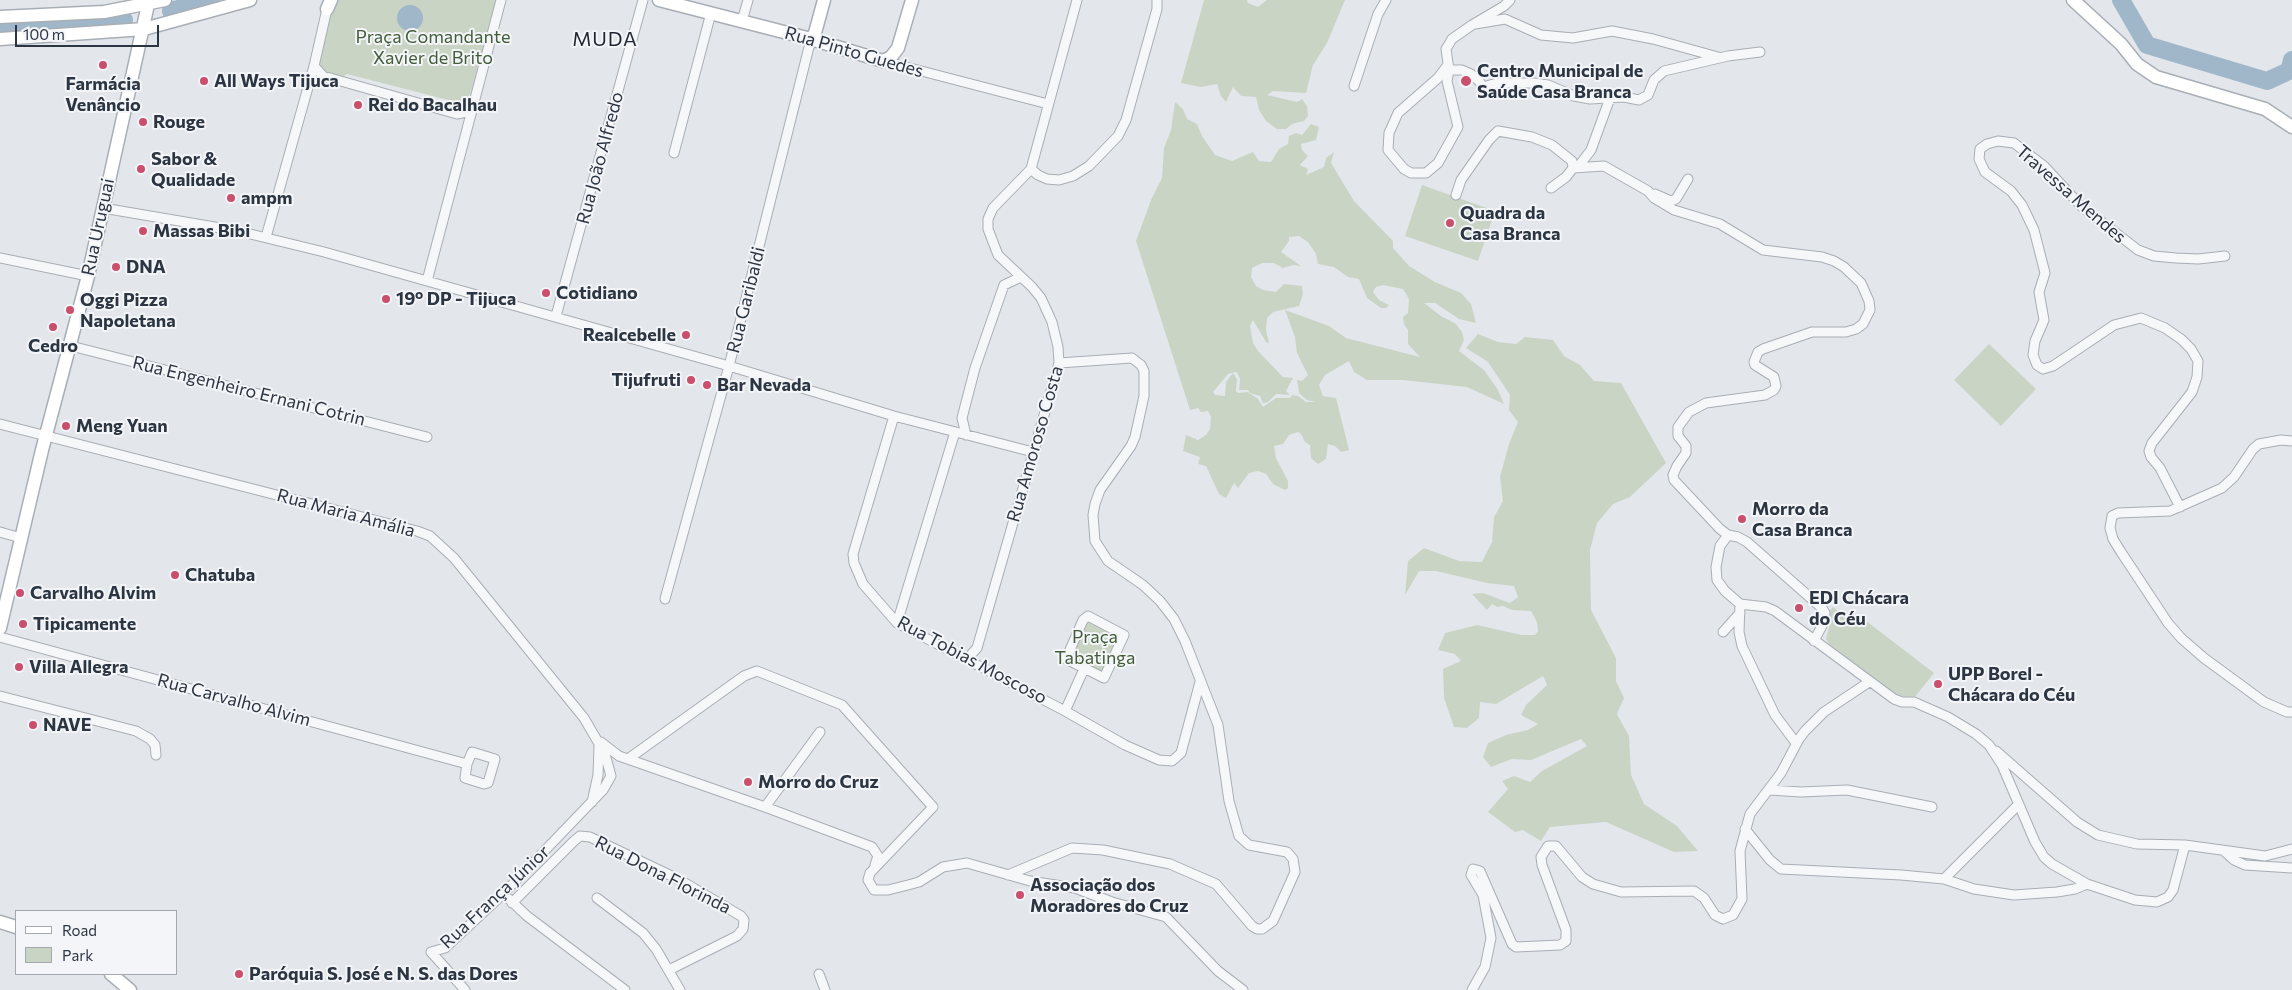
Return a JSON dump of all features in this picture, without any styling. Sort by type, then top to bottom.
[{"type":"main road","points":[[0,17],[104,12],[165,0]]},
{"type":"main road","points":[[0,39],[144,29],[250,0]]},
{"type":"main road","name":"Rua Pinto Guedes","points":[[659,0],[811,39],[883,61]]},
{"type":"main road","name":"Rua Garibaldi","points":[[811,39],[815,33],[824,0]]},
{"type":"main road","points":[[883,61],[891,57],[898,48],[912,0]]},
{"type":"main road","points":[[2073,0],[2121,44],[2137,64],[2156,77],[2265,110],[2292,127]]},
{"type":"main road","name":"Rua Uruguai","points":[[0,628],[46,435],[88,276],[149,2]]},
{"type":"main road","points":[[0,922],[15,927]]},
{"type":"main road","points":[[111,975],[130,990]]},
{"type":"street","points":[[427,281],[502,0]]},
{"type":"street","name":"Rua João Alfredo","points":[[556,316],[643,0]]},
{"type":"street","points":[[742,21],[748,0]]},
{"type":"street","points":[[1077,0],[1031,169],[1047,179],[1059,180],[1073,176],[1089,166],[1118,136],[1126,120],[1157,9],[1157,0]]},
{"type":"street","points":[[1354,86],[1378,14],[1386,0]]},
{"type":"street","points":[[1448,68],[1398,113],[1389,133],[1388,150],[1404,169],[1411,173],[1426,173],[1438,163],[1458,127],[1447,81],[1448,68],[1446,49],[1452,39],[1504,6],[1510,0]]},
{"type":"street","points":[[266,237],[314,66],[328,3]]},
{"type":"street","points":[[674,153],[711,13]]},
{"type":"street","points":[[1472,25],[1506,19],[1541,35],[1573,38],[1612,31],[1653,39],[1717,57],[1760,52]]},
{"type":"street","name":"Rua Garibaldi","points":[[665,599],[729,366],[811,39]]},
{"type":"street","points":[[1448,68],[1462,70],[1471,74],[1479,81],[1483,88],[1497,83],[1534,83],[1548,85],[1574,96],[1590,99],[1624,97],[1642,100],[1648,95],[1654,80],[1659,74],[1675,68],[1728,56]]},
{"type":"street","name":"Rua Pinto Guedes","points":[[883,61],[1048,104]]},
{"type":"street","points":[[314,66],[323,76],[457,114],[471,111]]},
{"type":"street","points":[[1552,188],[1566,177],[1591,150],[1610,98]]},
{"type":"street","points":[[1456,195],[1461,180],[1488,140],[1498,131],[1532,137],[1552,145],[1572,161],[1575,168]]},
{"type":"street","name":"Travessa Mendes","points":[[2180,507],[2160,468],[2150,457],[2149,451],[2152,443],[2192,392],[2197,376],[2198,362],[2191,349],[2181,338],[2165,328],[2141,318],[2114,325],[2053,366],[2043,369],[2037,366],[2033,355],[2035,341],[2044,320],[2039,292],[2045,273],[2034,230],[2022,205],[2011,191],[1986,172],[1979,159],[1980,149],[1987,144],[1998,141],[2014,143],[2044,166],[2075,201],[2138,250],[2154,256],[2191,259],[2225,256]]},
{"type":"street","points":[[1575,168],[1604,166],[1671,201],[1680,194],[1688,179]]},
{"type":"street","name":"Rua Amoroso Costa","points":[[967,660],[977,648],[1058,363],[1058,347],[1052,322],[1041,298],[998,255],[988,229],[988,219],[993,208],[1031,169]]},
{"type":"street","points":[[1648,190],[1654,198],[1674,210],[1720,224],[1762,250],[1822,256],[1834,261],[1854,275],[1866,291],[1870,310],[1863,324],[1856,329],[1846,332],[1812,332],[1758,352],[1754,362],[1755,365],[1774,377],[1776,386],[1770,393],[1706,403],[1684,417],[1678,427],[1678,436],[1686,446],[1686,453],[1673,475],[1674,480],[1720,529],[1728,535],[1738,537],[1747,542],[1822,608],[1825,613],[1824,622],[1814,642]]},
{"type":"street","points":[[103,208],[266,237],[556,316],[894,416],[1033,452]]},
{"type":"street","points":[[0,258],[88,276]]},
{"type":"street","points":[[966,435],[962,418],[975,368],[1004,285],[1021,277]]},
{"type":"street","name":"Rua Engenheiro Ernani Cotrin","points":[[71,346],[427,436]]},
{"type":"street","points":[[1008,875],[1072,848],[1111,852],[1170,864],[1216,884],[1252,926],[1257,930],[1262,930],[1273,921],[1295,872],[1295,864],[1287,852],[1249,845],[1240,836],[1230,801],[1218,725],[1174,620],[1160,601],[1143,585],[1108,562],[1095,541],[1093,515],[1100,490],[1131,446],[1135,437],[1144,396],[1144,371],[1141,365],[1132,358],[1058,363]]},
{"type":"street","name":"Rua Tobias Moscoso","points":[[894,416],[853,554],[854,563],[863,584],[898,623],[1065,710],[1126,745],[1159,760],[1172,761],[1181,753],[1200,682]]},
{"type":"street","name":"Rua Maria Amália","points":[[0,424],[430,536],[454,558],[584,718],[598,741]]},
{"type":"street","points":[[898,623],[955,432]]},
{"type":"street","points":[[2292,441],[2281,440],[2259,444],[2253,449],[2234,477],[2222,488],[2170,511],[2118,513],[2112,516],[2110,528],[2113,539],[2168,623],[2181,638],[2204,658],[2264,702],[2286,712],[2292,712]]},
{"type":"street","points":[[0,532],[21,538]]},
{"type":"street","points":[[1728,535],[1718,555],[1717,580],[1740,608],[1739,632],[1742,646],[1775,715],[1796,743]]},
{"type":"street","points":[[1740,608],[1766,607],[1775,611],[1814,642],[1894,699],[1902,702],[1914,702],[1948,717],[1989,745],[2077,822],[2098,835],[2137,844],[2184,845],[2265,856],[2292,849]]},
{"type":"street","points":[[1724,632],[1740,608]]},
{"type":"street","points":[[1091,616],[1122,633],[1124,638],[1104,678],[1084,669],[1068,661],[1066,656],[1083,620],[1091,616]]},
{"type":"street","name":"Rua Carvalho Alvim","points":[[0,637],[467,764]]},
{"type":"street","points":[[1065,710],[1084,669]]},
{"type":"street","points":[[628,759],[744,676],[757,671],[842,705],[933,807],[869,876]]},
{"type":"street","points":[[1472,990],[1485,967],[1491,938],[1483,896],[1470,875],[1473,869],[1480,871],[1512,944],[1519,948],[1560,945],[1566,941],[1566,930],[1541,857],[1548,846],[1556,846],[1582,877],[1593,884],[1621,892],[1698,892],[1715,915],[1723,919],[1736,912],[1742,899],[1740,851],[1750,814],[1781,773],[1796,743],[1824,712],[1869,682]]},
{"type":"street","points":[[0,696],[136,731],[150,738],[155,745],[156,755]]},
{"type":"street","points":[[765,807],[820,732]]},
{"type":"street","points":[[598,741],[610,750],[628,759],[872,847],[878,856],[878,862],[869,876]]},
{"type":"street","points":[[592,802],[598,775],[598,741]]},
{"type":"street","name":"Rua França Júnior","points":[[464,990],[431,952],[445,948],[504,893],[609,783],[611,776],[598,741]]},
{"type":"street","points":[[1989,745],[2002,765],[2018,805],[2044,857],[2066,873],[2087,884],[2136,900],[2157,902],[2168,897],[2173,890],[2184,845]]},
{"type":"street","points":[[1769,790],[1801,792],[1847,790],[1871,793],[1932,808]]},
{"type":"street","points":[[1944,879],[2018,805]]},
{"type":"street","points":[[1745,829],[1770,860],[1781,868],[1944,879],[1974,889],[2014,895],[2057,892],[2075,889],[2087,884]]},
{"type":"street","name":"Rua Dona Florinda","points":[[512,903],[574,841],[580,836],[590,837],[678,880],[741,916],[744,920],[743,929],[737,936],[669,970]]},
{"type":"street","points":[[2224,851],[2234,860],[2245,865],[2292,868]]},
{"type":"street","points":[[869,876],[874,890],[888,890],[919,882],[943,867],[967,863],[1030,881],[1076,888],[1112,902],[1166,917],[1218,971],[1243,990]]},
{"type":"street","points":[[527,870],[523,876],[525,882],[530,884],[533,882]]},
{"type":"street","points":[[504,893],[512,903],[625,990]]},
{"type":"street","points":[[596,898],[643,933],[669,970],[680,990]]},
{"type":"street","points":[[819,974],[825,990]]},
{"type":"green space","name":"Praça Comandante Xavier de Brito","points":[[335,0],[496,0],[471,92],[467,99],[461,105],[454,107],[443,105],[448,100],[347,74],[341,78],[323,70],[319,62],[321,49]]},
{"type":"green space","points":[[1204,0],[1247,0],[1248,3],[1258,7],[1267,0],[1345,0],[1327,43],[1313,65],[1306,93],[1273,91],[1267,95],[1297,102],[1302,99],[1307,106],[1308,116],[1304,121],[1292,124],[1286,129],[1277,129],[1266,121],[1259,110],[1256,97],[1241,96],[1233,87],[1226,102],[1221,96],[1217,84],[1201,87],[1181,83]]},
{"type":"green space","points":[[1175,102],[1183,109],[1187,119],[1197,124],[1202,136],[1215,155],[1232,161],[1253,152],[1259,161],[1271,162],[1279,149],[1288,144],[1289,136],[1296,133],[1302,135],[1311,124],[1319,127],[1316,140],[1301,144],[1302,150],[1308,156],[1300,165],[1308,169],[1306,175],[1324,167],[1326,158],[1334,152],[1331,163],[1354,201],[1393,241],[1393,248],[1409,266],[1435,282],[1461,293],[1471,304],[1476,323],[1459,319],[1435,303],[1424,303],[1441,316],[1456,324],[1462,332],[1464,340],[1459,351],[1484,370],[1498,390],[1504,404],[1467,387],[1403,380],[1367,380],[1354,372],[1349,361],[1325,375],[1319,385],[1323,396],[1336,398],[1349,450],[1341,452],[1335,446],[1328,444],[1326,459],[1318,464],[1311,458],[1310,445],[1305,442],[1301,434],[1298,432],[1289,435],[1283,444],[1274,446],[1276,458],[1288,481],[1288,488],[1285,490],[1273,484],[1266,474],[1258,471],[1249,473],[1238,488],[1234,483],[1226,498],[1219,494],[1206,466],[1198,464],[1200,457],[1183,451],[1186,435],[1198,440],[1206,435],[1210,429],[1211,417],[1208,411],[1201,412],[1198,408],[1190,410],[1136,241],[1151,200],[1162,178],[1164,148],[1171,130]],"holes":[[[1299,236],[1308,242],[1316,254],[1318,264],[1334,267],[1348,277],[1359,279],[1367,298],[1381,308],[1386,308],[1389,305],[1379,300],[1373,292],[1376,287],[1383,285],[1403,289],[1409,299],[1408,313],[1403,317],[1404,324],[1408,330],[1408,344],[1420,357],[1346,338],[1329,326],[1285,310],[1295,337],[1297,353],[1308,375],[1302,381],[1297,380],[1299,393],[1307,400],[1316,402],[1306,402],[1298,396],[1292,395],[1290,398],[1276,398],[1263,407],[1258,399],[1248,392],[1238,393],[1236,391],[1237,379],[1233,373],[1226,382],[1225,396],[1215,395],[1213,392],[1228,374],[1235,372],[1237,372],[1240,379],[1239,390],[1248,390],[1250,393],[1260,396],[1263,403],[1268,402],[1276,394],[1290,395],[1286,391],[1293,378],[1283,377],[1258,351],[1253,343],[1250,326],[1253,320],[1266,342],[1269,343],[1266,330],[1267,318],[1273,312],[1299,306],[1303,294],[1302,286],[1284,284],[1276,292],[1263,290],[1256,286],[1251,277],[1252,268],[1262,263],[1274,263],[1283,268],[1293,265],[1301,266],[1281,252],[1289,241],[1289,237]]]},
{"type":"green space","name":"Quadra da Casa Branca","points":[[1422,185],[1495,211],[1478,261],[1405,236]]},
{"type":"green space","points":[[1478,334],[1498,342],[1516,344],[1525,337],[1553,340],[1564,356],[1580,365],[1594,381],[1621,383],[1666,463],[1630,497],[1613,504],[1597,523],[1590,550],[1591,610],[1616,658],[1616,681],[1624,698],[1617,714],[1629,736],[1631,775],[1644,804],[1677,826],[1698,851],[1674,852],[1606,822],[1550,827],[1541,841],[1523,830],[1515,832],[1488,812],[1508,789],[1502,781],[1514,776],[1530,782],[1542,771],[1587,746],[1581,739],[1531,760],[1512,759],[1491,767],[1483,757],[1488,743],[1506,735],[1528,730],[1538,724],[1521,715],[1526,705],[1547,685],[1543,676],[1496,704],[1480,702],[1479,718],[1467,728],[1454,727],[1444,698],[1443,669],[1461,661],[1455,654],[1438,650],[1445,633],[1477,625],[1522,635],[1535,635],[1538,631],[1537,622],[1531,611],[1512,610],[1492,604],[1487,610],[1472,594],[1483,593],[1510,603],[1518,597],[1514,586],[1487,583],[1436,571],[1419,571],[1405,595],[1408,561],[1424,548],[1459,561],[1482,562],[1492,542],[1494,517],[1503,501],[1500,477],[1509,444],[1518,422],[1509,410],[1510,395],[1488,362],[1466,348]]},
{"type":"green space","points":[[1989,344],[2036,389],[2001,426],[1954,380]]},
{"type":"green space","points":[[1833,607],[1851,622],[1857,614],[1934,673],[1914,698],[1898,696],[1829,644],[1826,639],[1831,620],[1829,612]]},
{"type":"green space","name":"Praça Tabatinga","points":[[1086,618],[1121,634],[1104,676],[1068,661]]},
{"type":"water","points":[[410,5],[419,9],[423,18],[419,27],[410,31],[401,27],[397,18],[401,9]]},
{"type":"waterway","points":[[171,11],[211,0]]},
{"type":"waterway","points":[[2121,0],[2147,45],[2267,81],[2289,71],[2292,60]]},
{"type":"waterway","points":[[0,28],[87,24],[124,20]]},
{"type":"place","name":"Farmácia Venâncio","points":[[103,65]]},
{"type":"place","name":"All Ways Tijuca","points":[[204,81]]},
{"type":"place","name":"Centro Municipal de Saúde Casa Branca","points":[[1466,81]]},
{"type":"place","name":"Rei do Bacalhau","points":[[358,105]]},
{"type":"place","name":"Rouge","points":[[143,122]]},
{"type":"place","name":"Sabor & Qualidade","points":[[141,169]]},
{"type":"place","name":"ampm","points":[[231,198]]},
{"type":"place","name":"Quadra da Casa Branca","points":[[1450,223]]},
{"type":"place","name":"Massas Bibi","points":[[143,231]]},
{"type":"place","name":"DNA","points":[[116,267]]},
{"type":"place","name":"Cotidiano","points":[[546,293]]},
{"type":"place","name":"19º DP - Tijuca","points":[[386,299]]},
{"type":"place","name":"Oggi Pizza Napoletana","points":[[70,310]]},
{"type":"place","name":"Cedro","points":[[53,327]]},
{"type":"place","name":"Realcebelle","points":[[686,335]]},
{"type":"place","name":"Tijufruti","points":[[691,380]]},
{"type":"place","name":"Bar Nevada","points":[[707,385]]},
{"type":"place","name":"Meng Yuan","points":[[66,426]]},
{"type":"place","name":"Morro da Casa Branca","points":[[1742,519]]},
{"type":"place","name":"Chatuba","points":[[175,575]]},
{"type":"place","name":"Carvalho Alvim","points":[[20,593]]},
{"type":"place","name":"EDI Chácara do Céu","points":[[1799,608]]},
{"type":"place","name":"Tipicamente","points":[[23,624]]},
{"type":"place","name":"Villa Allegra","points":[[19,667]]},
{"type":"place","name":"UPP Borel - Chácara do Céu","points":[[1938,684]]},
{"type":"place","name":"NAVE","points":[[33,725]]},
{"type":"place","name":"Morro do Cruz","points":[[748,782]]},
{"type":"place","name":"Associação dos Moradores do Cruz","points":[[1020,895]]},
{"type":"place","name":"Paróquia S. José e N. S. das Dores","points":[[239,974]]},
{"type":"district","name":"MUDA","points":[[605,39]]}]
